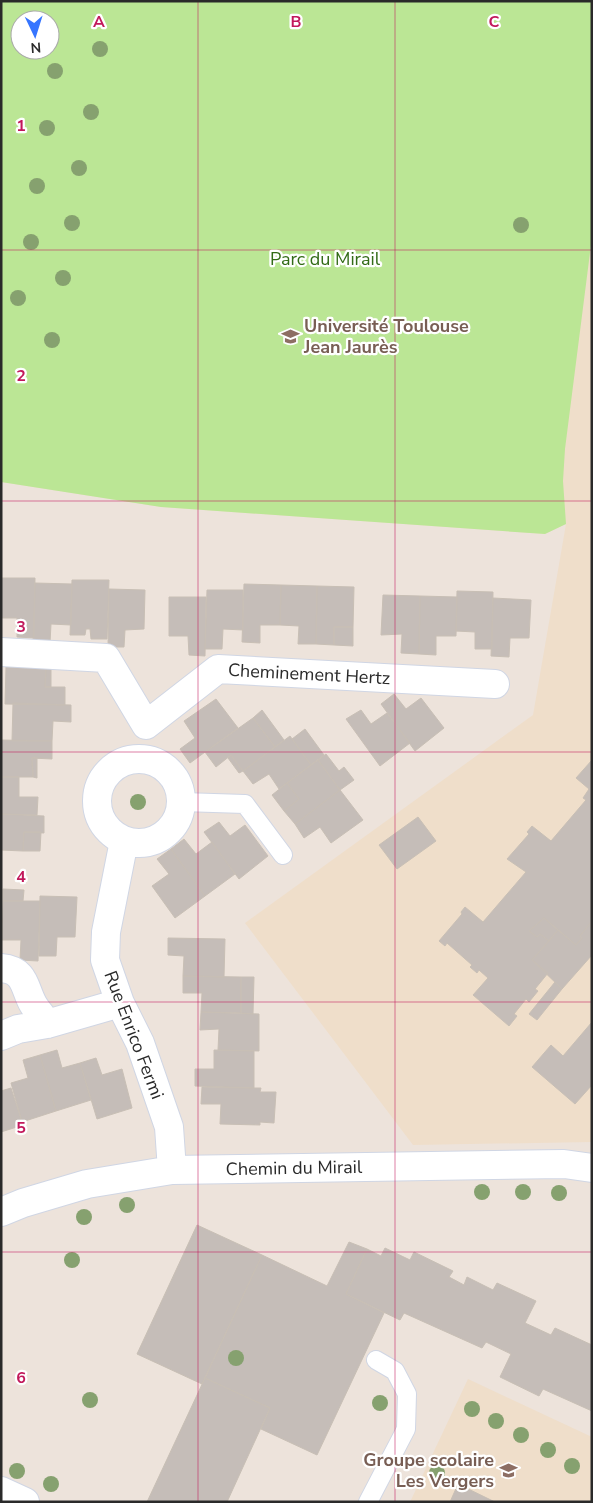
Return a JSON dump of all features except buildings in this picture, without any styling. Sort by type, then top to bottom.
[{"type":"street","points":[[1,652],[106,658],[146,725],[146,759]]},
{"type":"street","name":"Cheminement Hertz","points":[[146,725],[218,669],[495,684]]},
{"type":"street","points":[[146,759],[163,765],[177,781],[182,802],[179,816],[171,829],[162,836],[139,843],[124,841],[104,826],[98,813],[97,790],[103,777],[121,761],[146,759]]},
{"type":"street","name":"Rue Enrico Fermi","points":[[124,841],[106,932],[105,960],[120,1003],[140,1043],[169,1127],[172,1170]]},
{"type":"street","points":[[1,968],[18,974],[28,986],[32,1002],[47,1024]]},
{"type":"street","points":[[1,1036],[18,1029],[47,1024],[120,1003]]},
{"type":"street","name":"Chemin du Mirail","points":[[1,1212],[23,1203],[87,1184],[172,1170],[564,1164],[592,1168]]},
{"type":"street","points":[[1,1491],[25,1502]]},
{"type":"lane","points":[[182,802],[245,804],[283,855]]},
{"type":"lane","points":[[368,1502],[406,1429],[407,1394],[395,1371],[376,1360]]},
{"type":"shaded area","name":"Parc du Mirail","points":[[1,1],[592,1],[592,1142],[413,1145],[245,923],[533,715],[566,524],[545,534],[161,507],[1,482]]},
{"type":"shaded area","name":"Groupe scolaire Les Vergers","points":[[468,1379],[592,1437],[592,1502],[410,1502]]},
{"type":"green space","name":"Parc du Mirail","points":[[1,1],[592,1],[592,237],[565,449],[563,481],[566,524],[545,534],[161,507],[1,482]]},
{"type":"place","name":"Université Toulouse Jean Jaurès","points":[[290,336]]},
{"type":"place","name":"Groupe scolaire Les Vergers","points":[[508,1470]]}]
